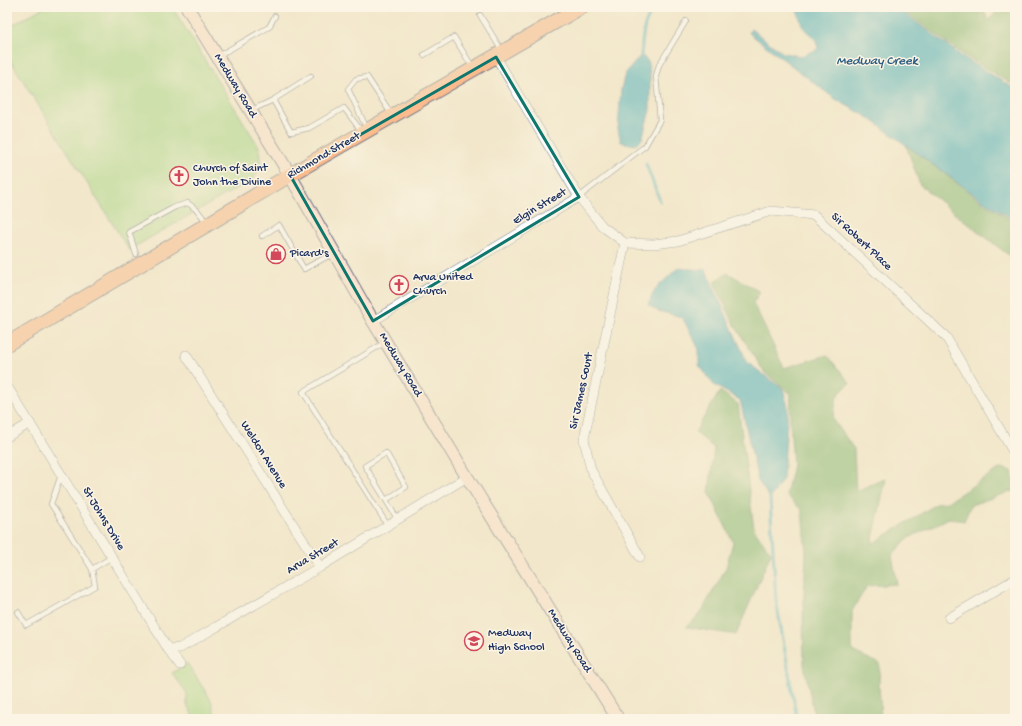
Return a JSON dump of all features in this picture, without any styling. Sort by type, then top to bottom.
[{"type":"main road","name":"Medway Road","points":[[187,7],[290,175],[373,321],[467,477],[618,719]]},
{"type":"main road","name":"Richmond Street","points":[[7,344],[290,175],[581,7]]},
{"type":"street","name":"Elgin Street","points":[[373,321],[579,197],[499,55]]},
{"type":"street","points":[[579,197],[602,226],[626,243]]},
{"type":"street","name":"Sir Robert Place","points":[[626,243],[654,244],[678,241],[771,211],[814,215],[946,337],[1015,455]]},
{"type":"street","name":"Sir James Court","points":[[626,243],[584,439],[591,470],[640,557]]},
{"type":"street","name":"Weldon Avenue","points":[[186,355],[320,567]]},
{"type":"street","name":"St Johns Drive","points":[[7,386],[168,649],[180,665]]},
{"type":"street","points":[[7,437],[30,423]]},
{"type":"street","name":"Arva Street","points":[[168,649],[180,648],[320,567],[467,477]]},
{"type":"street","points":[[949,618],[1015,579]]},
{"type":"lane","points":[[480,15],[499,55]]},
{"type":"lane","points":[[218,56],[269,27],[276,16]]},
{"type":"lane","points":[[579,197],[645,146],[660,120],[656,76],[657,70],[686,21]]},
{"type":"lane","points":[[424,54],[454,37],[474,70]]},
{"type":"lane","points":[[250,110],[273,100],[311,76]]},
{"type":"lane","points":[[365,133],[348,88],[356,79],[367,77],[392,117]]},
{"type":"lane","points":[[273,100],[291,132],[309,128],[344,108],[365,133]]},
{"type":"lane","points":[[136,254],[128,232],[175,207],[188,203],[198,211],[208,224]]},
{"type":"lane","points":[[262,236],[279,225],[304,269],[334,253]]},
{"type":"lane","points":[[386,342],[303,392],[388,526]]},
{"type":"lane","points":[[386,500],[406,487],[386,454],[365,466],[398,520]]},
{"type":"lane","points":[[18,612],[26,625],[95,586],[92,569],[51,504],[61,474]]},
{"type":"lane","points":[[92,569],[112,557]]},
{"type":"highlighted area","points":[[496,57],[579,197],[373,321],[290,175]]},
{"type":"green space","points":[[44,7],[172,7],[259,147],[261,167],[253,179],[129,250],[7,55],[7,28]]},
{"type":"green space","points":[[896,7],[983,7],[988,21],[1001,7],[1015,7],[1015,86],[965,56]]},
{"type":"green space","points":[[906,145],[981,201],[1015,222],[1015,260],[920,185]]},
{"type":"green space","points":[[728,273],[760,292],[753,303],[784,368],[827,355],[850,383],[837,396],[833,419],[854,449],[856,491],[886,478],[872,544],[938,503],[947,502],[1001,468],[1012,471],[1015,490],[971,505],[964,521],[949,518],[907,539],[892,555],[897,584],[867,586],[852,611],[852,651],[880,664],[879,683],[881,719],[815,719],[804,665],[803,614],[806,554],[802,510],[786,495],[793,465],[790,423],[791,394],[764,372],[734,324],[714,282]]},
{"type":"green space","points":[[720,391],[738,404],[754,529],[771,553],[736,635],[686,627],[700,614],[726,568],[733,542],[709,492],[714,448],[695,432]]},
{"type":"green space","points":[[187,663],[211,700],[216,719],[195,719],[187,705],[187,693],[172,673]]},
{"type":"water","name":"Medway Creek","points":[[794,7],[890,7],[904,13],[963,57],[1015,89],[1015,220],[982,200],[866,116],[835,99],[749,33],[751,29],[783,53],[801,56],[818,49],[816,40],[804,28]]},
{"type":"water","points":[[641,55],[648,61],[650,74],[650,110],[642,139],[635,145],[621,142],[618,129],[621,89],[625,74]]},
{"type":"water","points":[[678,268],[706,270],[747,362],[783,389],[788,407],[783,479],[770,498],[758,481],[740,400],[714,385],[699,365],[699,349],[682,317],[658,311],[648,305],[655,289]]},
{"type":"waterway","points":[[641,55],[644,29],[648,17],[657,7]]},
{"type":"waterway","points":[[646,164],[660,201]]},
{"type":"waterway","points":[[770,498],[776,600],[797,719]]},
{"type":"place","name":"Church of Saint John the Divine","points":[[179,176]]},
{"type":"place","name":"Picard's","points":[[276,254]]},
{"type":"place","name":"Arva United Church","points":[[399,285]]},
{"type":"place","name":"Medway High School","points":[[474,641]]}]
